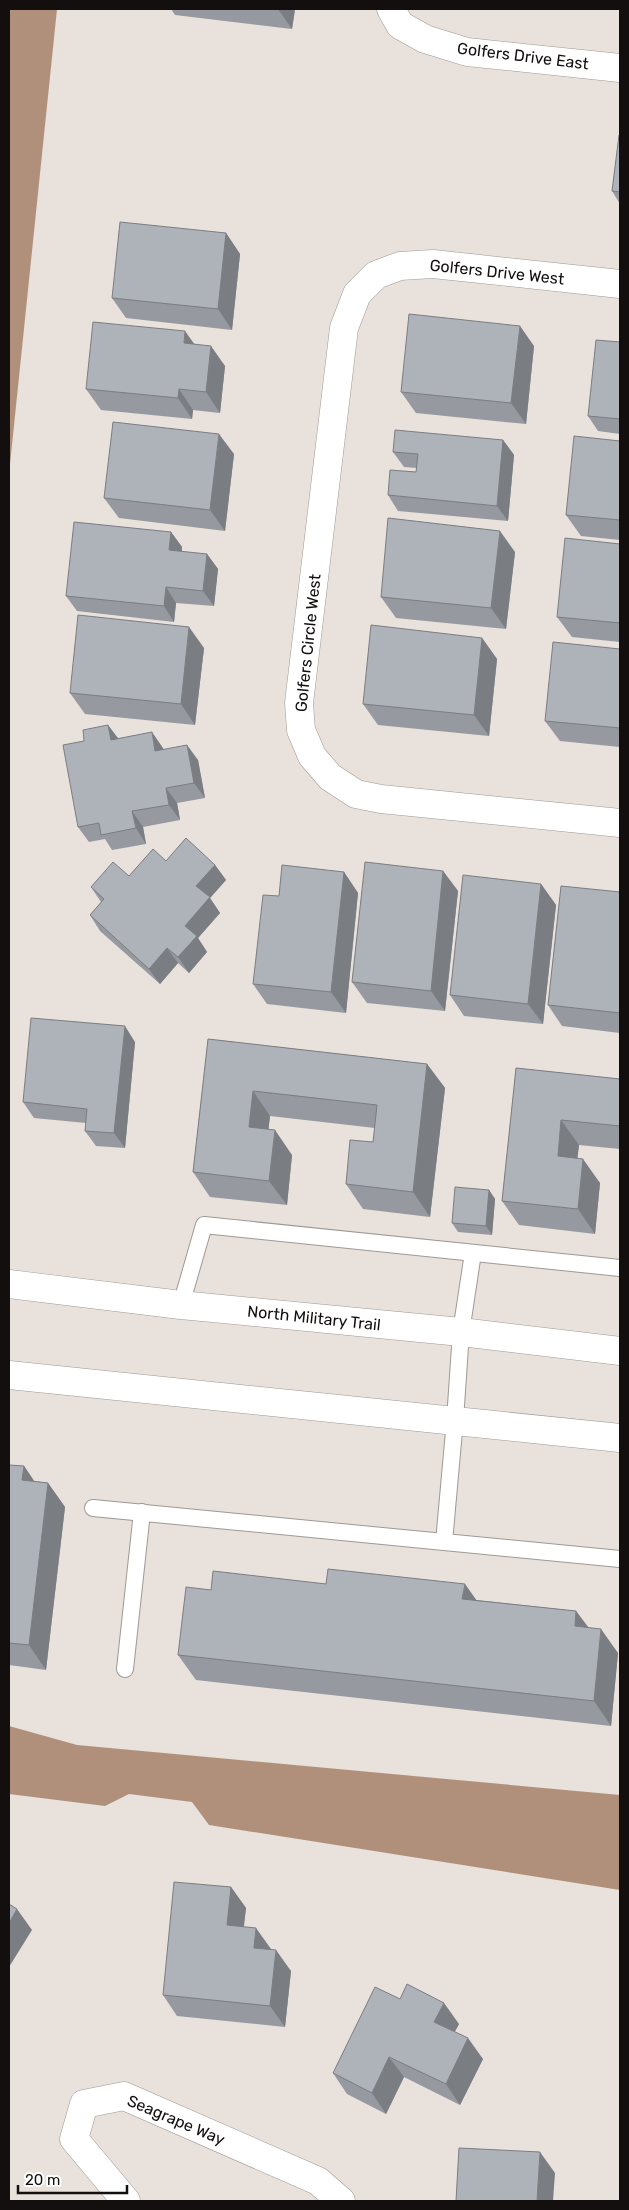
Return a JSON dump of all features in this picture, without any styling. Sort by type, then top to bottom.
[{"type":"street","name":"Golfers Drive East","points":[[396,17],[425,39],[467,52],[620,68]]},
{"type":"street","name":"Golfers Drive West","points":[[376,275],[400,266],[433,264],[620,284]]},
{"type":"street","name":"Golfers Circle West","points":[[376,275],[358,294],[344,328],[299,703],[301,730],[312,756],[330,777],[356,794],[620,823]]},
{"type":"street","name":"North Military Trail","points":[[9,1284],[181,1305],[461,1332],[620,1351]]},
{"type":"street","points":[[9,1375],[620,1438]]},
{"type":"street","name":"Seagrape Way","points":[[126,2201],[74,2139],[84,2104],[124,2096],[318,2180],[341,2201]]},
{"type":"lane","points":[[181,1305],[204,1225],[620,1268]]},
{"type":"lane","points":[[444,1542],[461,1332],[473,1253]]},
{"type":"lane","points":[[93,1508],[620,1560]]},
{"type":"lane","points":[[125,1669],[142,1512]]},
{"type":"shaded area","points":[[9,9],[57,9],[9,474]]},
{"type":"shaded area","points":[[9,1726],[77,1745],[620,1795],[620,1890],[209,1825],[192,1802],[129,1794],[105,1806],[9,1794]]},
{"type":"building","points":[[620,135],[620,192],[612,191]]},
{"type":"building","points":[[120,222],[226,233],[218,309],[112,298]]},
{"type":"building","points":[[409,314],[520,326],[511,403],[401,392]]},
{"type":"building","points":[[93,322],[185,331],[184,343],[211,346],[206,392],[179,389],[178,398],[86,389]]},
{"type":"building","points":[[596,340],[620,342],[620,419],[588,416]]},
{"type":"building","points":[[113,422],[219,434],[210,510],[104,498]]},
{"type":"building","points":[[395,430],[503,440],[497,506],[388,495],[390,470],[416,472],[418,454],[393,452]]},
{"type":"building","points":[[574,436],[620,441],[620,520],[566,515]]},
{"type":"building","points":[[388,518],[500,531],[491,608],[381,597]]},
{"type":"building","points":[[74,522],[171,532],[169,550],[207,554],[203,591],[166,587],[164,606],[66,596]]},
{"type":"building","points":[[565,538],[620,544],[620,623],[557,617]]},
{"type":"building","points":[[78,615],[189,627],[181,704],[70,693]]},
{"type":"building","points":[[371,625],[482,638],[474,715],[363,704]]},
{"type":"building","points":[[553,642],[620,649],[620,728],[545,721]]},
{"type":"building","points":[[108,725],[111,740],[152,732],[155,751],[187,745],[194,783],[166,788],[169,805],[132,811],[136,828],[101,835],[99,823],[78,827],[63,745],[84,741],[83,730]]},
{"type":"building","points":[[186,838],[215,865],[196,886],[210,897],[185,926],[197,936],[178,957],[167,948],[149,969],[90,915],[104,899],[91,887],[113,862],[129,876],[153,849],[166,861]]},
{"type":"building","points":[[365,862],[443,871],[431,991],[352,982]]},
{"type":"building","points":[[282,865],[344,872],[331,992],[253,984],[263,895],[279,896]]},
{"type":"building","points":[[463,875],[541,884],[528,1004],[450,995]]},
{"type":"building","points":[[561,886],[620,892],[620,1013],[548,1005]]},
{"type":"building","points":[[31,1018],[125,1026],[114,1133],[85,1131],[87,1109],[23,1102]]},
{"type":"building","points":[[208,1039],[427,1064],[413,1192],[346,1184],[350,1140],[373,1142],[377,1105],[253,1091],[249,1127],[275,1130],[269,1181],[193,1172]]},
{"type":"building","points":[[516,1068],[620,1079],[620,1126],[561,1120],[558,1156],[583,1159],[578,1209],[502,1201]]},
{"type":"building","points":[[455,1187],[489,1190],[486,1226],[452,1223]]},
{"type":"building","points":[[9,1465],[24,1466],[22,1480],[48,1483],[29,1645],[9,1643]]},
{"type":"building","points":[[328,1569],[465,1584],[462,1599],[576,1611],[575,1626],[601,1629],[594,1701],[178,1655],[186,1587],[211,1590],[213,1571],[326,1584]]},
{"type":"building","points":[[174,1882],[231,1887],[227,1925],[256,1928],[254,1948],[276,1950],[270,2006],[163,1995]]},
{"type":"building","points":[[9,1904],[17,1909],[9,1923]]},
{"type":"building","points":[[407,1984],[444,2003],[434,2022],[468,2038],[446,2084],[389,2057],[372,2093],[333,2073],[375,1987],[400,1999]]},
{"type":"building","points":[[459,2148],[540,2152],[537,2201],[456,2201]]}]
